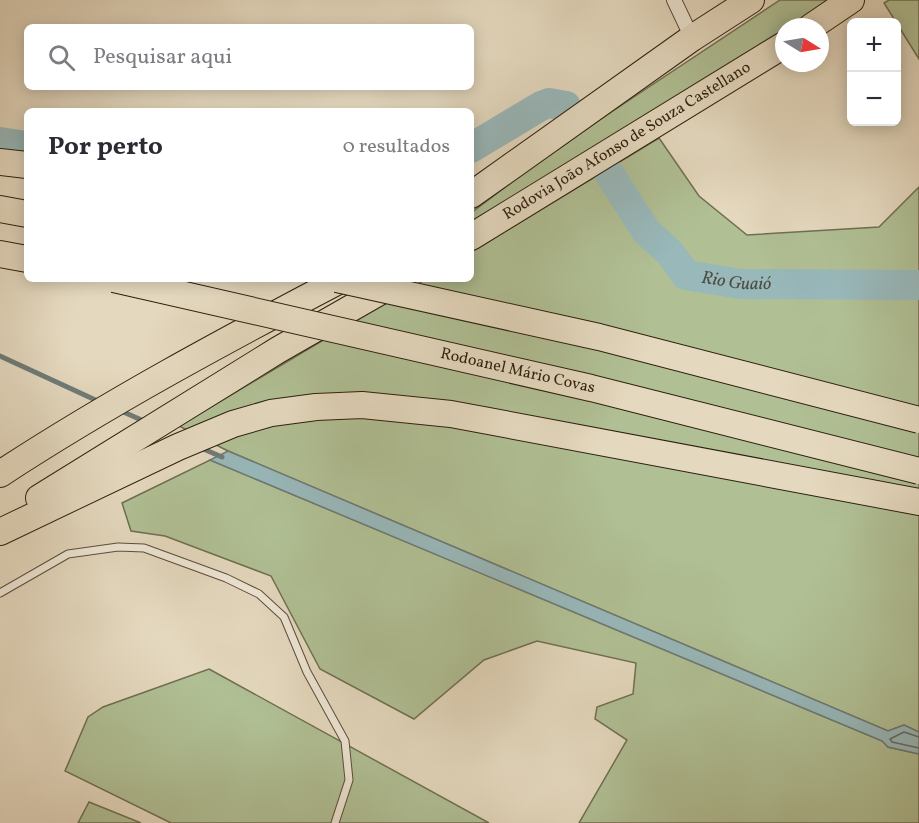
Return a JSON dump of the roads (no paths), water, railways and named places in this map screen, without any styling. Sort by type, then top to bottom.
[{"type":"highway","points":[[474,193],[692,38],[751,0]]},
{"type":"highway","points":[[824,18],[851,0]]},
{"type":"highway","name":"Rodovia João Afonso de Souza Castellano","points":[[474,235],[775,51]]},
{"type":"highway","points":[[474,175],[562,130]]},
{"type":"highway","points":[[0,162],[24,165]]},
{"type":"highway","points":[[0,208],[24,213]]},
{"type":"highway","points":[[0,254],[24,258]]},
{"type":"highway","name":"Rodoanel Mário Covas","points":[[127,282],[591,388],[919,471]]},
{"type":"highway","points":[[0,474],[71,428],[336,282]]},
{"type":"highway","points":[[351,282],[599,337],[919,420]]},
{"type":"highway","points":[[0,521],[397,282]]},
{"type":"highway","points":[[0,532],[145,462],[233,424],[271,413],[316,407],[362,405],[451,414],[919,502]]},
{"type":"street","points":[[674,0],[692,38]]},
{"type":"lane","points":[[0,593],[68,554],[118,547],[144,548],[226,578],[259,594],[284,617],[307,672],[345,741],[349,780],[335,823]]},
{"type":"water","points":[[228,451],[888,731],[904,725],[919,732],[919,754],[888,747],[882,741],[210,460]]},
{"type":"waterway","name":"Rio Guaió","points":[[474,146],[541,106],[549,103],[566,106]]},
{"type":"waterway","name":"Rio Guaió","points":[[0,142],[24,146]]},
{"type":"waterway","name":"Rio Guaió","points":[[607,170],[646,231],[670,253],[686,275],[741,284],[919,285]]},
{"type":"waterway","points":[[0,356],[102,403]]},
{"type":"waterway","points":[[119,410],[146,422]]},
{"type":"waterway","points":[[201,448],[222,457]]}]
